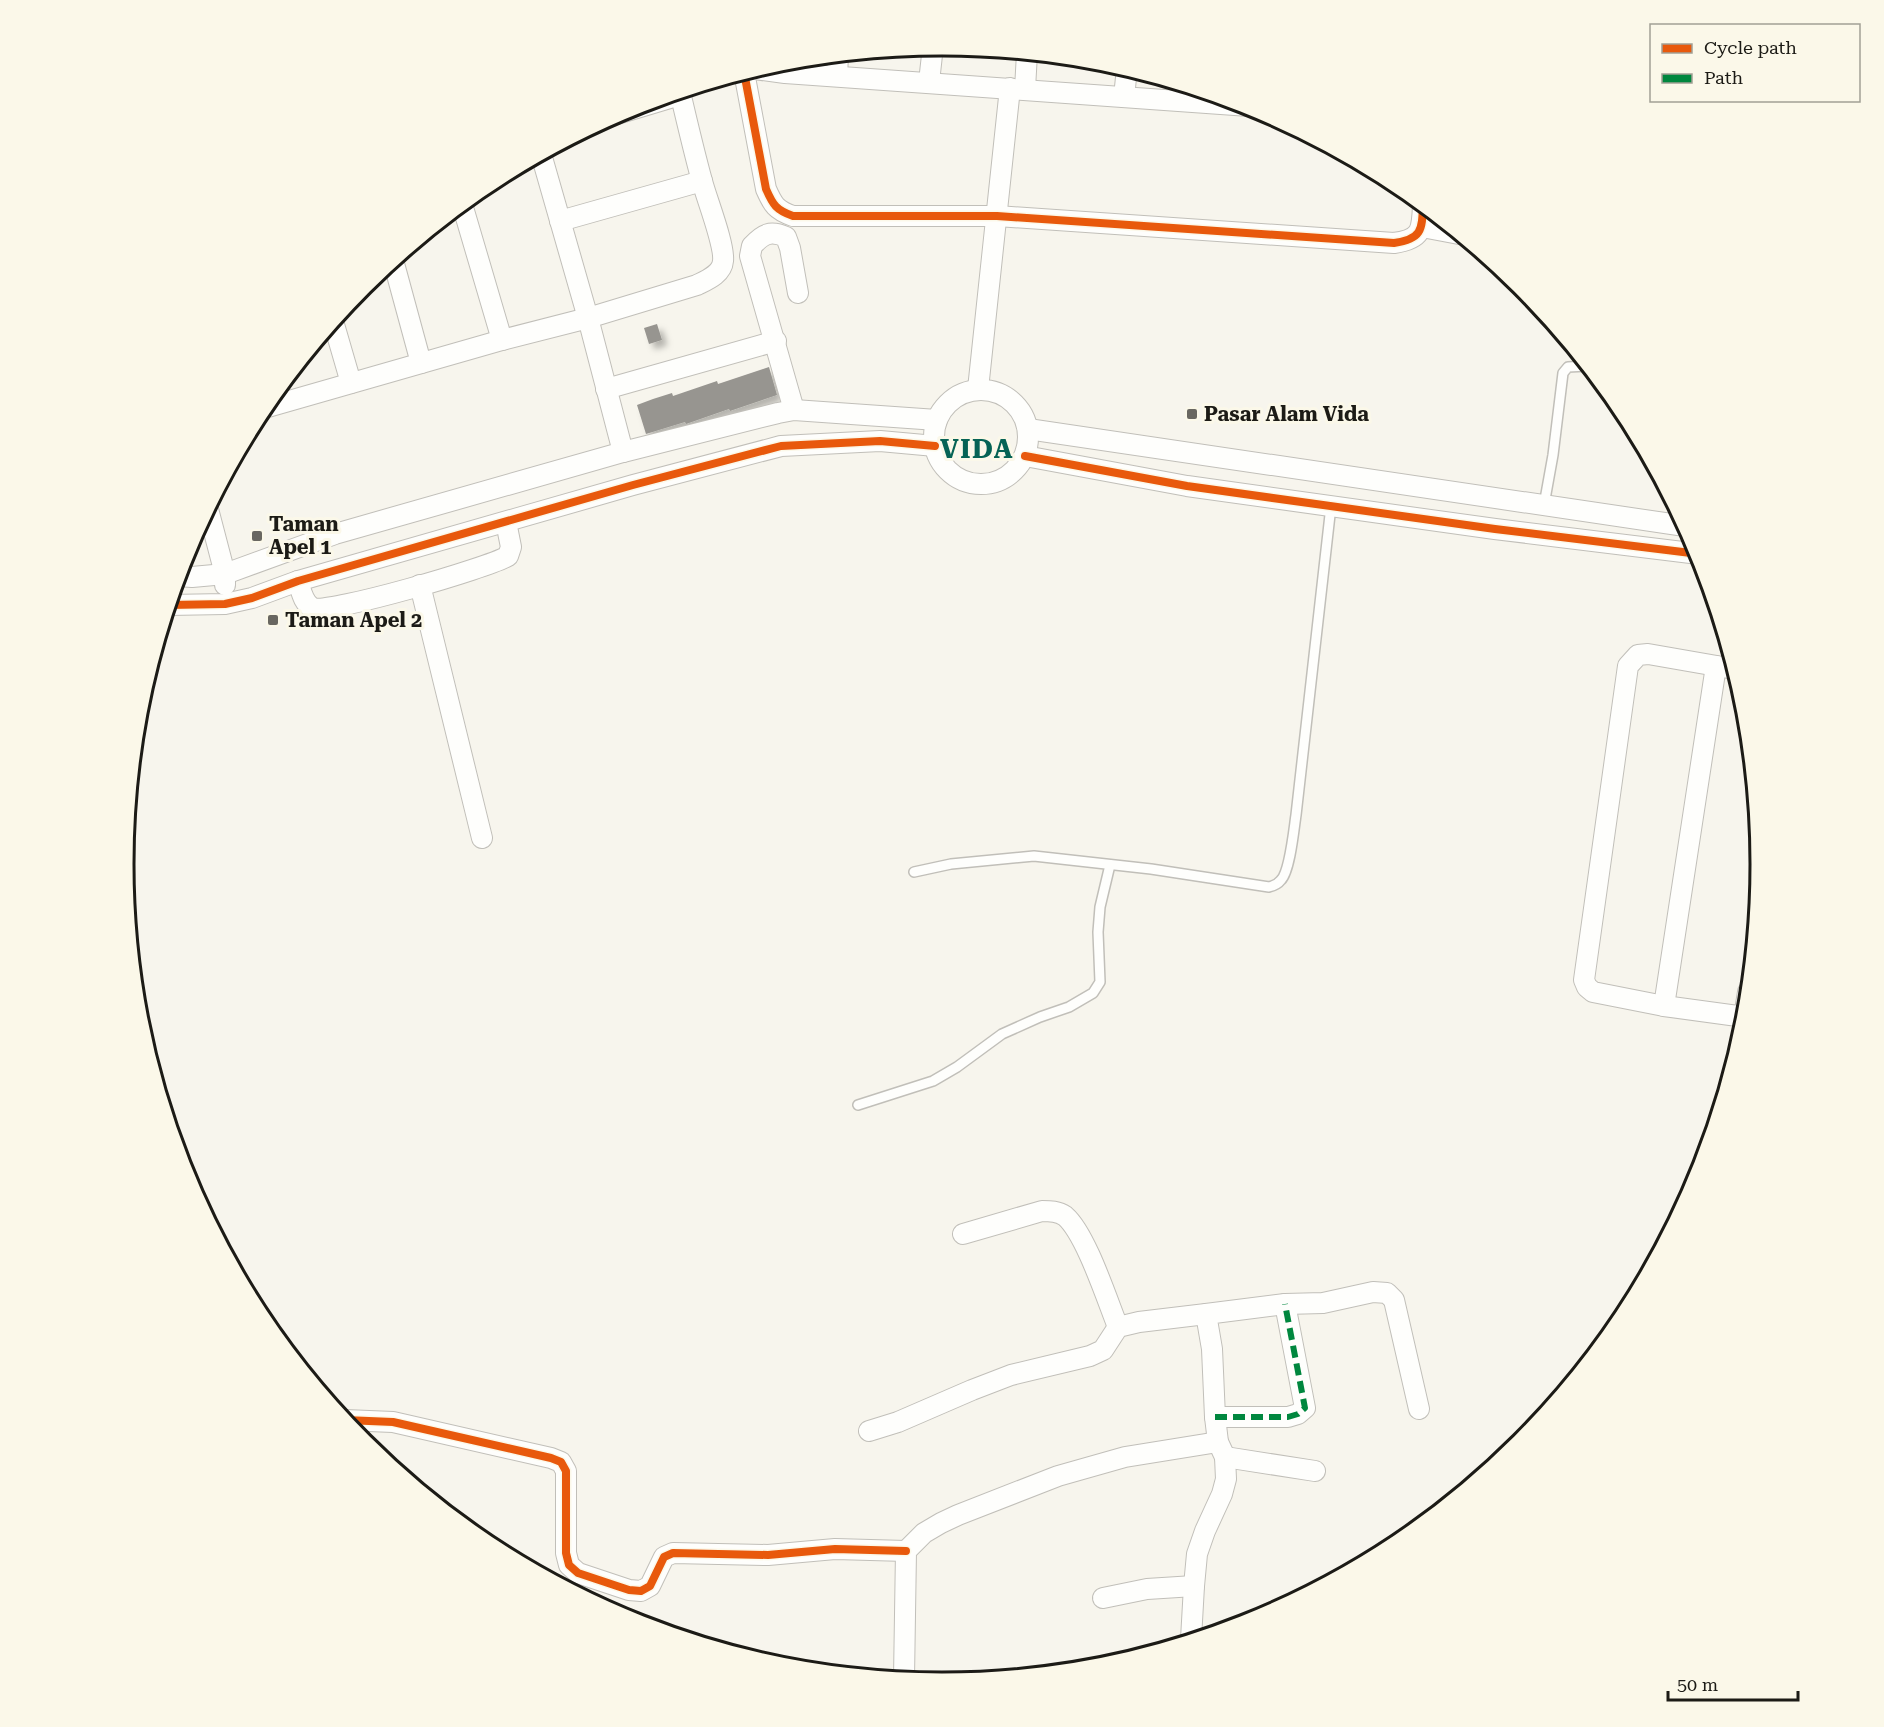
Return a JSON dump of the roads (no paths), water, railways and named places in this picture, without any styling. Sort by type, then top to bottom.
[{"type":"street","points":[[929,82],[932,56]]},
{"type":"street","points":[[978,389],[997,216],[1017,88],[1025,60]]},
{"type":"street","points":[[837,76],[838,62]]},
{"type":"street","points":[[779,72],[1215,103]]},
{"type":"street","points":[[1124,97],[1126,77]]},
{"type":"street","points":[[746,80],[766,189],[772,202],[780,211],[794,216],[997,216],[1394,243],[1408,241],[1418,234],[1422,227],[1423,214]]},
{"type":"street","points":[[279,402],[588,318],[697,285],[719,271],[723,262],[721,246],[681,98]]},
{"type":"street","points":[[543,161],[624,452]]},
{"type":"street","points":[[560,221],[702,181]]},
{"type":"street","points":[[464,212],[502,340]]},
{"type":"street","points":[[1422,227],[1445,231]]},
{"type":"street","points":[[798,293],[786,237],[775,232],[765,235],[752,246],[750,255],[805,444]]},
{"type":"street","points":[[395,269],[421,363]]},
{"type":"street","points":[[336,330],[351,383]]},
{"type":"street","points":[[606,389],[776,341]]},
{"type":"street","points":[[978,389],[993,391],[1005,396],[1024,416],[1028,429],[1025,456],[1008,476],[996,482],[970,483],[957,478],[939,459],[934,432],[937,420],[954,398],[978,389]]},
{"type":"street","points":[[187,577],[225,574],[335,534],[624,452],[778,413],[797,411],[937,420]]},
{"type":"street","points":[[1028,429],[1675,525]]},
{"type":"street","points":[[177,605],[225,604],[252,598],[298,581],[633,485],[781,446],[880,441],[935,446]]},
{"type":"street","points":[[1025,456],[1187,486],[1495,529],[1687,552]]},
{"type":"street","points":[[211,520],[225,574],[225,604]]},
{"type":"street","points":[[298,581],[304,600],[310,607],[320,609],[420,585],[499,561],[508,556],[511,547],[506,522]]},
{"type":"street","points":[[420,585],[482,838]]},
{"type":"street","points":[[1664,1006],[1725,667],[1648,654],[1638,655],[1628,666],[1626,673],[1584,980],[1593,992],[1664,1006],[1735,1016]]},
{"type":"street","points":[[963,1234],[1042,1211],[1055,1211],[1065,1216],[1081,1236],[1118,1327]]},
{"type":"street","points":[[869,1431],[898,1422],[1011,1375],[1090,1356],[1103,1350],[1118,1327],[1139,1322],[1206,1314],[1323,1303],[1373,1292],[1387,1293],[1394,1300],[1419,1409]]},
{"type":"street","points":[[1215,1417],[1288,1417],[1298,1414],[1305,1408],[1285,1305]]},
{"type":"street","points":[[1191,1632],[1197,1554],[1226,1479],[1215,1417],[1212,1349],[1206,1314]]},
{"type":"street","points":[[358,1421],[393,1422],[561,1462],[566,1471],[566,1553],[569,1565],[578,1573],[629,1590],[641,1591],[650,1586],[664,1557],[673,1553],[768,1555],[835,1550],[906,1551]]},
{"type":"street","points":[[904,1671],[906,1551],[924,1533],[958,1515],[1058,1476],[1125,1457],[1222,1450],[1315,1471]]},
{"type":"street","points":[[1103,1598],[1147,1589],[1194,1586]]},
{"type":"lane","points":[[1544,505],[1553,455],[1562,377],[1568,367],[1578,366]]},
{"type":"lane","points":[[914,872],[951,864],[1034,856],[1151,869],[1269,887],[1281,881],[1289,862],[1296,814],[1331,506]]},
{"type":"lane","points":[[858,1106],[933,1081],[957,1067],[1002,1034],[1069,1007],[1093,993],[1100,982],[1098,932],[1100,907],[1110,865]]},
{"type":"place","name":"Pasar Alam Vida","points":[[1192,414]]},
{"type":"place","name":"Taman Apel 1","points":[[257,536]]},
{"type":"place","name":"Taman Apel 2","points":[[273,620]]},
{"type":"district","name":"VIDA","points":[[977,449]]}]
